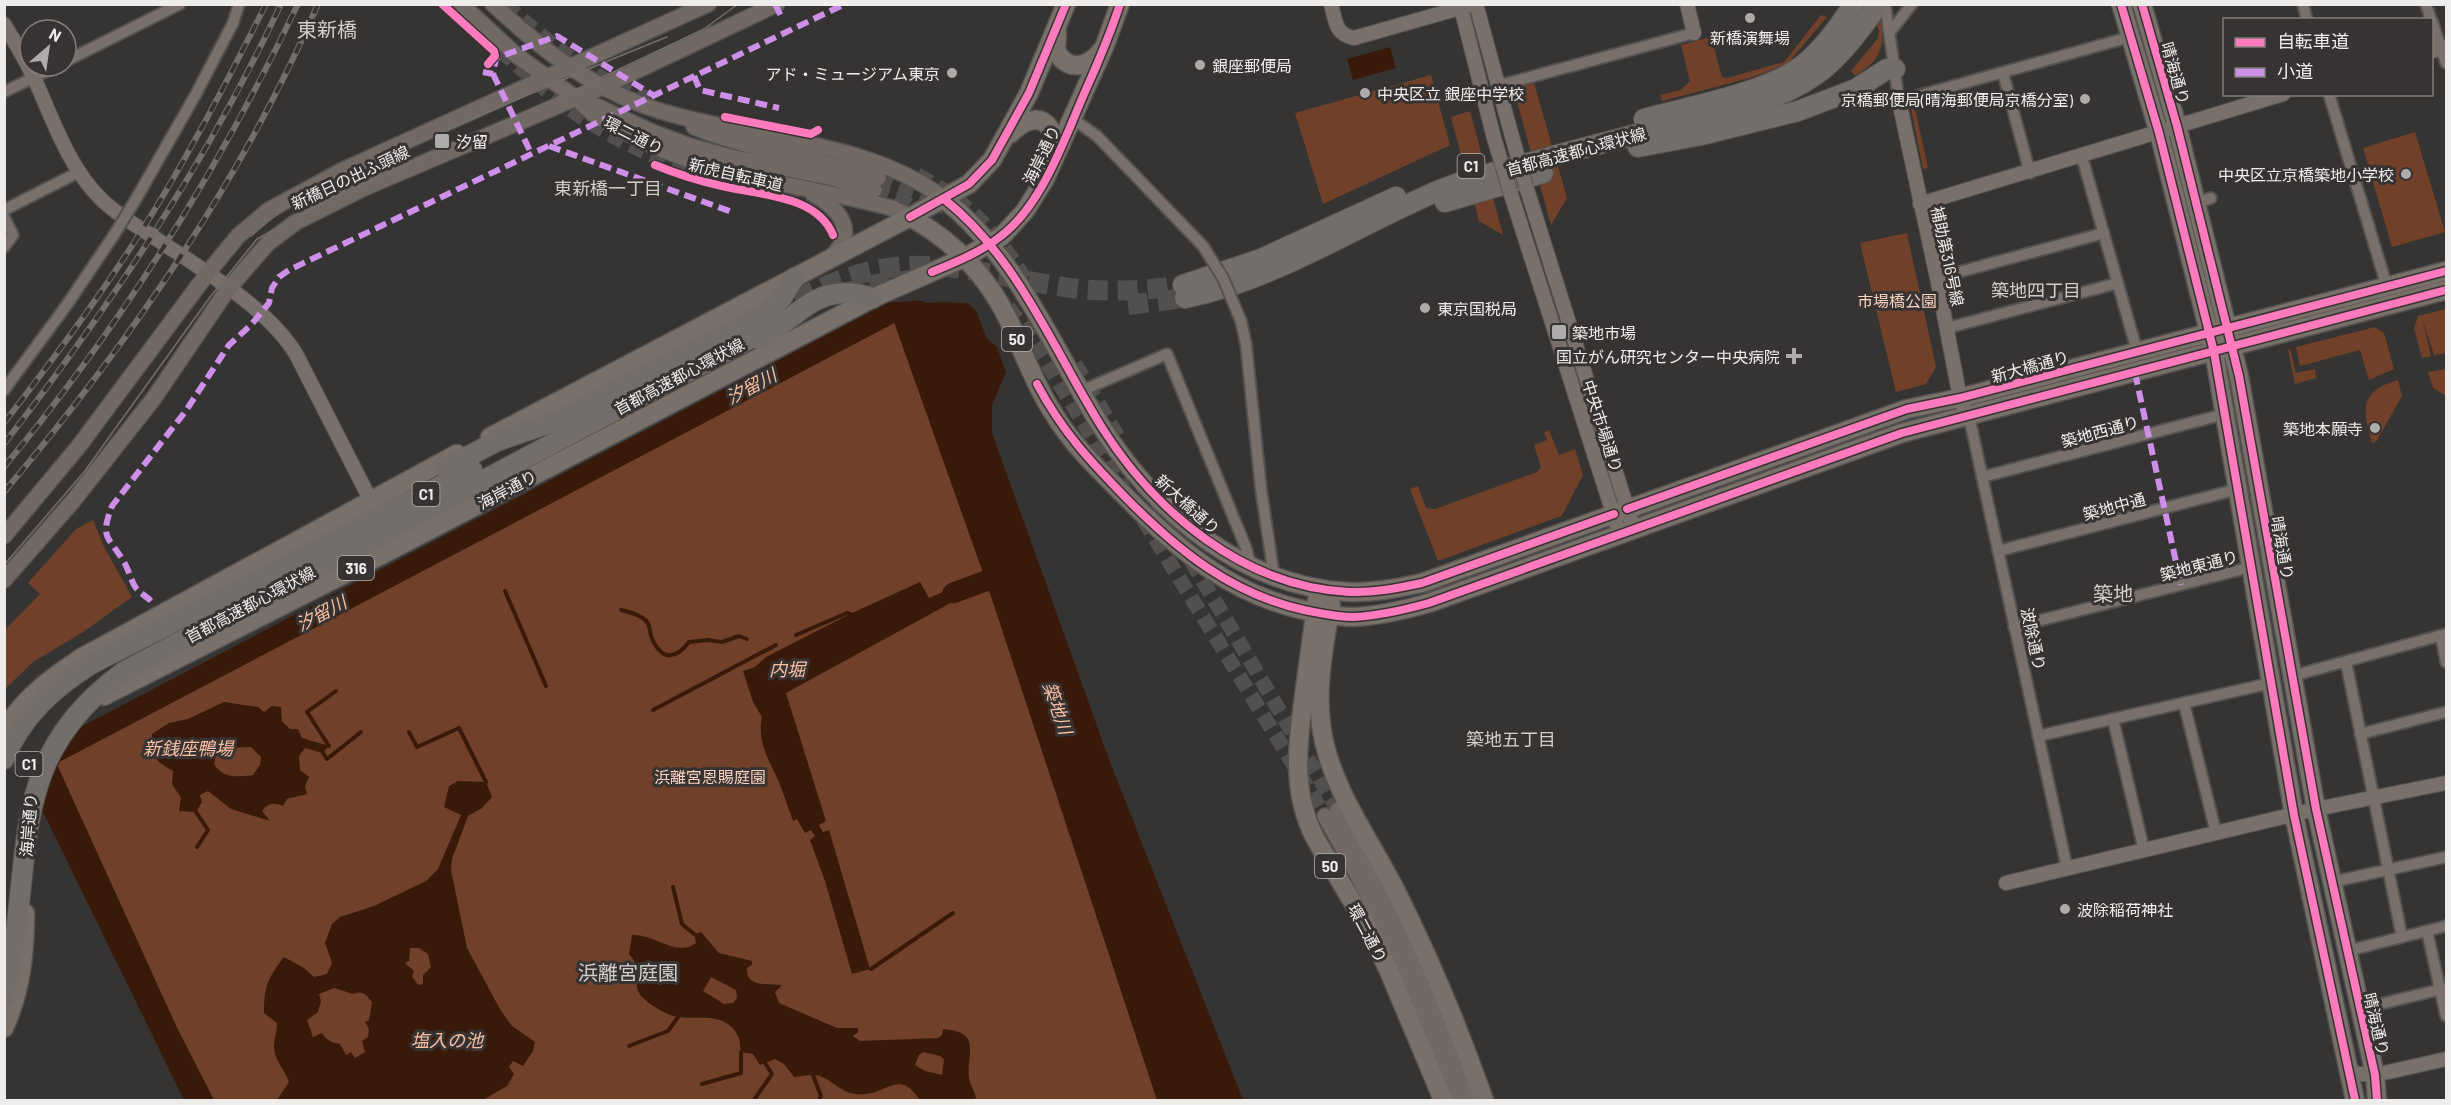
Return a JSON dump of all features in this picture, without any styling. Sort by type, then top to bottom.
[{"type":"highway","points":[[1824,45],[1845,4]]},
{"type":"highway","name":"首都高速都心環状線","points":[[1854,4],[1824,45],[1803,65],[1773,82],[1461,169],[1421,184],[1262,259],[1206,279],[1184,292],[1223,289],[1247,280],[1336,242],[1418,200],[1467,180],[1749,106],[1792,90],[1814,78],[1830,64],[1879,4]]},
{"type":"highway","points":[[1336,242],[1480,191],[1645,145],[1701,135],[1798,111],[1856,89],[1887,69],[1895,69]]},
{"type":"highway","points":[[765,319],[795,278]]},
{"type":"highway","name":"C1","points":[[214,625],[379,548],[516,476],[571,437],[787,323],[813,301],[833,293],[846,292],[873,298]]},
{"type":"highway","name":"首都高速都心環状線","points":[[4,997],[13,942],[15,810],[23,777],[38,747],[57,721],[90,691],[214,625],[490,468],[765,319]]},
{"type":"highway","name":"C1","points":[[203,606],[343,523],[497,441],[561,419],[765,319]]},
{"type":"highway","name":"首都高速都心環状線","points":[[4,759],[15,736],[30,715],[56,688],[91,664],[203,606],[490,468]]},
{"type":"main road","name":"環二通り","points":[[461,4],[510,50],[576,98],[593,114],[672,154],[730,173],[892,208],[910,217]]},
{"type":"main road","name":"環二通り","points":[[493,4],[519,29],[569,68],[602,87],[647,107],[813,146],[872,163],[932,189],[944,199]]},
{"type":"main road","name":"新橋日の出ふ頭線","points":[[4,536],[79,446],[207,274],[238,236],[269,210],[343,170],[708,4]]},
{"type":"main road","name":"新橋日の出ふ頭線","points":[[4,580],[73,501],[154,398],[228,289],[268,243],[296,222],[364,188],[602,87],[777,4]]},
{"type":"main road","points":[[4,731],[16,713],[37,690],[81,658],[371,501],[969,184],[983,172],[1005,139],[1029,93],[1066,4]]},
{"type":"main road","name":"海岸通り","points":[[4,1028],[15,1001],[23,960],[24,839],[31,784],[41,757],[66,723],[119,687],[372,560],[873,298],[966,257],[1002,236],[1025,211],[1053,162],[1105,45],[1120,4]]},
{"type":"main road","name":"晴海通り","points":[[2121,4],[2159,133],[2214,352],[2294,815],[2355,1101]]},
{"type":"main road","name":"晴海通り","points":[[2142,4],[2177,126],[2204,201],[2227,327],[2239,376],[2316,809],[2375,1075],[2377,1101]]},
{"type":"main road","points":[[1058,26],[1056,51],[1067,63],[1082,66],[1096,57],[1105,45]]},
{"type":"main road","points":[[510,50],[521,44],[519,29]]},
{"type":"main road","points":[[576,98],[683,144],[730,157],[876,184],[836,165],[733,141],[647,107]]},
{"type":"main road","points":[[1005,139],[1023,123],[1038,120],[1051,128],[1054,135],[1053,162]]},
{"type":"main road","points":[[802,188],[829,204],[843,221],[842,243],[824,262]]},
{"type":"main road","name":"新大橋通り","points":[[944,199],[990,244],[1036,311],[1081,391],[1118,450],[1156,495],[1194,531],[1213,545],[1274,576],[1326,589],[1370,591],[1422,583],[1907,409],[1960,398],[2446,271]]},
{"type":"main road","name":"新大橋通り","points":[[910,217],[937,233],[966,257],[996,295],[1037,384],[1067,434],[1085,456],[1161,533],[1208,570],[1231,584],[1280,604],[1322,614],[1371,616],[1429,603],[1902,433],[2446,290]]},
{"type":"main road","name":"50","points":[[932,272],[965,273],[996,295]]},
{"type":"main road","name":"環二通り","points":[[1326,589],[1297,751],[1297,781],[1301,803],[1315,838],[1369,930],[1388,969],[1443,1101]]},
{"type":"main road","name":"環二通り","points":[[1322,614],[1319,698],[1328,758],[1430,962],[1461,1034],[1484,1101]]},
{"type":"main road","name":"環二通り","points":[[1457,1101],[1399,959],[1332,813],[1373,873],[1414,955],[1472,1101]]},
{"type":"street","points":[[78,54],[163,8],[180,4]]},
{"type":"street","points":[[4,390],[66,306],[136,200],[196,94],[232,23],[239,4]]},
{"type":"street","points":[[1331,4],[1339,31],[1344,36],[1354,38],[1468,5],[1497,86],[1694,33],[1687,4]]},
{"type":"street","points":[[1886,4],[1899,101],[2130,37]]},
{"type":"street","points":[[1890,27],[1911,4]]},
{"type":"street","name":"中央市場通り","points":[[1468,5],[1494,138],[1627,533]]},
{"type":"street","points":[[4,24],[18,49]]},
{"type":"street","points":[[2433,26],[2446,63]]},
{"type":"street","points":[[2003,73],[2030,173]]},
{"type":"street","points":[[4,92],[34,78],[89,187],[116,212],[207,274],[265,318],[294,350],[371,501]]},
{"type":"street","name":"中央市場通り","points":[[1497,86],[1620,512]]},
{"type":"street","points":[[1920,204],[2030,173],[2276,96]]},
{"type":"street","points":[[2330,96],[2387,287]]},
{"type":"street","name":"補助第316号線","points":[[1899,101],[1960,398],[1969,416]]},
{"type":"street","points":[[1073,119],[1097,136],[1203,246],[1223,278],[1240,321],[1246,344],[1274,576]]},
{"type":"street","points":[[2082,157],[2137,351]]},
{"type":"street","points":[[4,210],[80,172]]},
{"type":"street","points":[[4,217],[13,235],[4,246]]},
{"type":"street","points":[[1937,278],[2104,233]]},
{"type":"street","points":[[1947,328],[2118,283]]},
{"type":"street","points":[[1081,391],[1167,354],[1246,548],[1251,566]]},
{"type":"street","name":"築地西通り","points":[[1982,477],[2225,414]]},
{"type":"street","name":"波除通り","points":[[1969,416],[2067,868]]},
{"type":"street","name":"築地中通","points":[[1998,551],[2238,489]]},
{"type":"street","name":"築地東通り","points":[[2014,627],[2251,567]]},
{"type":"street","points":[[2292,676],[2444,635],[2446,662]]},
{"type":"street","points":[[2346,662],[2402,937]]},
{"type":"street","points":[[2038,736],[2271,682]]},
{"type":"street","points":[[2184,703],[2216,833]]},
{"type":"street","points":[[2360,734],[2446,712]]},
{"type":"street","points":[[2114,719],[2144,850]]},
{"type":"street","points":[[2006,883],[2316,809],[2446,783]]},
{"type":"street","points":[[2332,882],[2446,857]]},
{"type":"street","points":[[2347,951],[2446,926]]},
{"type":"street","points":[[2427,931],[2443,989],[2446,1016]]},
{"type":"street","points":[[2360,1009],[2443,989]]},
{"type":"street","points":[[2349,1073],[2375,1075],[2446,1059]]},
{"type":"green space","points":[[1879,12],[1882,33],[1880,49],[1872,63],[1855,76],[1851,71],[1878,38],[1879,32],[1874,13]]},
{"type":"green space","points":[[1821,15],[1827,17],[1787,64],[1750,78],[1662,101],[1660,95],[1681,90],[1690,81],[1681,45],[1711,37],[1722,77],[1727,78],[1784,62]]},
{"type":"green space","points":[[1431,75],[1450,145],[1323,204],[1295,113]]},
{"type":"green space","points":[[1534,83],[1567,198],[1551,225],[1515,94],[1516,87]]},
{"type":"green space","points":[[1915,108],[1928,168],[1923,169],[1911,109]]},
{"type":"green space","points":[[1470,111],[1503,235],[1479,221],[1451,117]]},
{"type":"green space","points":[[2415,132],[2445,232],[2392,247],[2363,148]]},
{"type":"green space","name":"市場橋公園","points":[[1907,233],[1936,367],[1926,384],[1896,392],[1860,243]]},
{"type":"green space","points":[[2446,309],[2446,353],[2434,355],[2423,321],[2431,356],[2422,358],[2414,328],[2418,316]]},
{"type":"green space","name":"浜離宮恩賜庭園","points":[[892,315],[986,581],[1157,1100],[214,1100],[178,1030],[53,756]]},
{"type":"green space","points":[[2375,327],[2384,333],[2394,369],[2369,380],[2360,350],[2300,366],[2296,347]]},
{"type":"green space","points":[[2290,349],[2296,373],[2315,369],[2316,378],[2295,384],[2288,350]]},
{"type":"green space","points":[[2446,369],[2446,396],[2433,388],[2428,372]]},
{"type":"green space","points":[[2398,380],[2402,396],[2376,442],[2372,443],[2367,420],[2367,403],[2376,390]]},
{"type":"green space","points":[[1549,430],[1559,455],[1575,449],[1583,475],[1561,516],[1438,561],[1410,489],[1418,486],[1426,508],[1435,509],[1537,472],[1541,467],[1534,445],[1547,440],[1544,432]]},
{"type":"green space","points":[[93,520],[104,547],[132,597],[83,632],[33,662],[5,689],[5,630],[40,594],[28,583],[76,529]]},
{"type":"water","points":[[1390,47],[1396,68],[1353,80],[1347,59]]},
{"type":"water","name":"築地川","points":[[944,302],[967,303],[973,308],[987,339],[997,347],[1006,372],[992,405],[992,433],[1110,762],[1243,1100],[1157,1100],[986,581],[889,308]]},
{"type":"water","name":"内堀","points":[[920,582],[929,598],[952,588],[956,600],[786,693],[826,821],[819,825],[823,832],[829,830],[870,969],[852,974],[825,881],[810,840],[815,836],[811,830],[805,833],[797,819],[793,821],[764,750],[761,734],[762,717],[753,702],[743,671],[755,667],[766,657],[850,614]]},
{"type":"water","name":"新銭座鴨場","points":[[224,702],[258,707],[264,712],[272,706],[281,707],[282,721],[290,729],[298,729],[302,738],[329,746],[323,753],[305,748],[299,756],[300,770],[309,777],[305,786],[307,794],[287,799],[283,806],[271,804],[266,806],[262,811],[270,821],[231,809],[208,791],[200,795],[202,802],[196,812],[179,811],[181,798],[172,784],[173,771],[161,764],[155,757],[152,748],[152,734],[169,723],[188,719]],"holes":[[[224,745],[229,748],[251,747],[261,757],[260,765],[253,775],[231,776],[218,769],[214,764],[217,751]]]},
{"type":"water","points":[[53,756],[178,1030],[214,1100],[184,1100],[38,802]]},
{"type":"water","name":"塩入の池","points":[[458,781],[486,782],[492,797],[482,808],[468,816],[452,859],[451,870],[467,948],[501,1011],[512,1026],[535,1042],[533,1051],[523,1066],[513,1061],[509,1067],[514,1074],[507,1086],[483,1100],[277,1100],[289,1082],[274,1052],[277,1023],[264,1013],[266,989],[274,971],[284,957],[304,968],[314,977],[327,974],[332,963],[325,943],[332,924],[340,917],[374,906],[426,881],[438,869],[461,815],[444,807],[449,786]],"holes":[[[410,948],[419,948],[428,954],[431,967],[423,975],[423,984],[418,985],[412,976],[414,971],[405,963],[409,961]],[[334,988],[353,994],[362,993],[372,1002],[369,1020],[365,1022],[369,1029],[368,1037],[362,1041],[365,1052],[355,1058],[351,1052],[346,1055],[340,1044],[328,1040],[322,1033],[313,1037],[307,1020],[318,1012],[321,1001],[319,994]]]},
{"type":"water","points":[[701,932],[719,953],[752,961],[752,965],[747,968],[750,979],[759,983],[782,985],[775,992],[779,1003],[837,1028],[858,1028],[858,1032],[853,1036],[860,1041],[938,1038],[942,1035],[943,1029],[964,1034],[970,1045],[969,1078],[976,1100],[920,1100],[912,1090],[905,1085],[898,1084],[875,1092],[855,1094],[819,1076],[794,1077],[784,1064],[775,1059],[760,1065],[753,1054],[741,1052],[739,1038],[734,1029],[720,1020],[678,1017],[658,1009],[639,993],[636,964],[629,954],[632,935],[640,935],[681,948],[696,943],[694,934]],"holes":[[[711,977],[736,990],[737,998],[733,1003],[724,1004],[703,991]],[[923,1052],[944,1059],[942,1075],[925,1071],[915,1065],[919,1055]]]},
{"type":"waterway","name":"汐留川","points":[[47,765],[52,754],[891,313],[920,311]]},
{"type":"waterway","points":[[953,593],[1010,572]]},
{"type":"waterway","points":[[505,591],[546,686]]},
{"type":"waterway","points":[[621,610],[636,614],[645,620],[655,644],[668,655],[678,653],[689,642],[708,640],[722,642],[739,636],[747,639]]},
{"type":"waterway","points":[[796,635],[847,613],[850,614]]},
{"type":"waterway","points":[[653,710],[776,645]]},
{"type":"waterway","points":[[329,746],[307,712],[336,691]]},
{"type":"waterway","points":[[409,732],[417,747],[459,728],[486,782]]},
{"type":"waterway","points":[[323,753],[327,759],[361,732]]},
{"type":"waterway","points":[[196,812],[208,830],[197,847]]},
{"type":"waterway","points":[[673,887],[682,924],[694,934]]},
{"type":"waterway","points":[[871,969],[953,913]]},
{"type":"waterway","points":[[629,1046],[668,1031],[678,1017]]},
{"type":"waterway","points":[[702,1084],[741,1073],[741,1052]]},
{"type":"waterway","points":[[754,1100],[772,1074],[765,1063]]},
{"type":"waterway","points":[[813,1075],[821,1096],[819,1100]]},
{"type":"tunnel","points":[[450,4],[566,106],[623,142],[684,168],[749,185],[815,197]]},
{"type":"tunnel","points":[[505,4],[572,59],[609,82],[649,99]]},
{"type":"tunnel","points":[[917,175],[951,196],[979,219],[1003,246],[1025,279]]},
{"type":"tunnel","points":[[878,178],[945,207]]},
{"type":"tunnel","points":[[874,190],[907,204],[927,217]]},
{"type":"tunnel","points":[[769,314],[841,280],[872,271],[909,266],[950,267],[1084,289],[1133,290],[1183,285]]},
{"type":"tunnel","points":[[841,294],[877,284],[912,280]]},
{"type":"tunnel","points":[[1128,305],[1185,298]]},
{"type":"tunnel","points":[[1008,307],[1029,334],[1124,489]]},
{"type":"tunnel","points":[[1075,364],[1121,442]]},
{"type":"tunnel","points":[[1156,501],[1338,810]]},
{"type":"tunnel","points":[[1143,519],[1325,816]]},
{"type":"tram line","points":[[4,565],[84,472],[210,297],[257,239],[332,198],[586,85],[704,29],[738,4]]},
{"type":"tram line","points":[[251,236],[270,219],[335,180],[546,87],[667,37]]},
{"type":"railway","points":[[4,423],[88,311],[146,224],[204,124],[266,4]]},
{"type":"railway","points":[[4,444],[119,286],[189,177],[252,63],[281,4]]},
{"type":"railway","points":[[4,467],[88,358],[128,302],[165,244],[235,126],[298,4]]},
{"type":"railway","points":[[4,492],[95,379],[179,260],[254,135],[318,4]]},
{"type":"marked path","points":[[775,4],[783,20]]},
{"type":"marked path","points":[[151,601],[136,588],[124,562],[108,537],[106,525],[112,506],[185,412],[229,345],[251,325],[269,303],[272,288],[279,277],[289,270],[845,4]]},
{"type":"marked path","points":[[483,72],[493,74],[496,58],[557,36],[653,95]]},
{"type":"marked path","points":[[493,74],[531,153]]},
{"type":"marked path","points":[[694,76],[700,90],[779,108]]},
{"type":"marked path","points":[[549,146],[732,212]]},
{"type":"marked path","points":[[2135,373],[2181,585]]},
{"type":"cycle path","points":[[442,4],[494,51],[495,56],[488,64]]},
{"type":"cycle path","points":[[910,217],[969,184],[992,160],[1029,93],[1066,4]]},
{"type":"cycle path","points":[[932,272],[968,256],[1001,236],[1016,223],[1040,190],[1060,151],[1120,4]]},
{"type":"cycle path","points":[[2121,4],[2159,133],[2214,352],[2294,815],[2355,1100]]},
{"type":"cycle path","points":[[2142,4],[2177,126],[2239,376],[2316,809],[2375,1075],[2377,1100]]},
{"type":"cycle path","points":[[725,117],[811,134],[818,130]]},
{"type":"cycle path","name":"新虎自転車道","points":[[655,165],[705,182],[800,204],[825,222],[833,235]]},
{"type":"cycle path","points":[[944,199],[970,222],[1013,276],[1101,426],[1123,458],[1148,488],[1176,515],[1206,539],[1239,560],[1274,576],[1310,587],[1349,592],[1377,591],[1422,583],[1614,514]]},
{"type":"cycle path","points":[[1627,509],[1907,409],[1960,398],[2446,271]]},
{"type":"cycle path","points":[[1037,384],[1057,417],[1102,473],[1148,520],[1209,569],[1230,582],[1278,603],[1328,615],[1363,616],[1429,603],[1902,433],[2446,290]]},
{"type":"place","name":"新橋演舞場","points":[[1750,18]]},
{"type":"place","name":"銀座郵便局","points":[[1200,65]]},
{"type":"place","name":"アド・ミュージアム東京","points":[[952,73]]},
{"type":"place","name":"中央区立 銀座中学校","points":[[1365,93]]},
{"type":"place","name":"京橋郵便局(晴海郵便局京橋分室)","points":[[2085,99]]},
{"type":"place","name":"汐留","points":[[442,141]]},
{"type":"place","name":"中央区立京橋築地小学校","points":[[2406,174]]},
{"type":"place","name":"東京国税局","points":[[1425,308]]},
{"type":"place","name":"築地市場","points":[[1559,332]]},
{"type":"place","name":"国立がん研究センター中央病院","points":[[1794,356]]},
{"type":"place","name":"築地本願寺","points":[[2375,428]]},
{"type":"place","name":"波除稲荷神社","points":[[2065,909]]},
{"type":"district","name":"東新橋","points":[[327,29]]},
{"type":"district","name":"東新橋一丁目","points":[[608,188]]},
{"type":"district","name":"築地四丁目","points":[[2036,290]]},
{"type":"district","name":"築地","points":[[2113,593]]},
{"type":"district","name":"築地五丁目","points":[[1511,739]]},
{"type":"district","name":"浜離宮庭園","points":[[628,972]]}]
